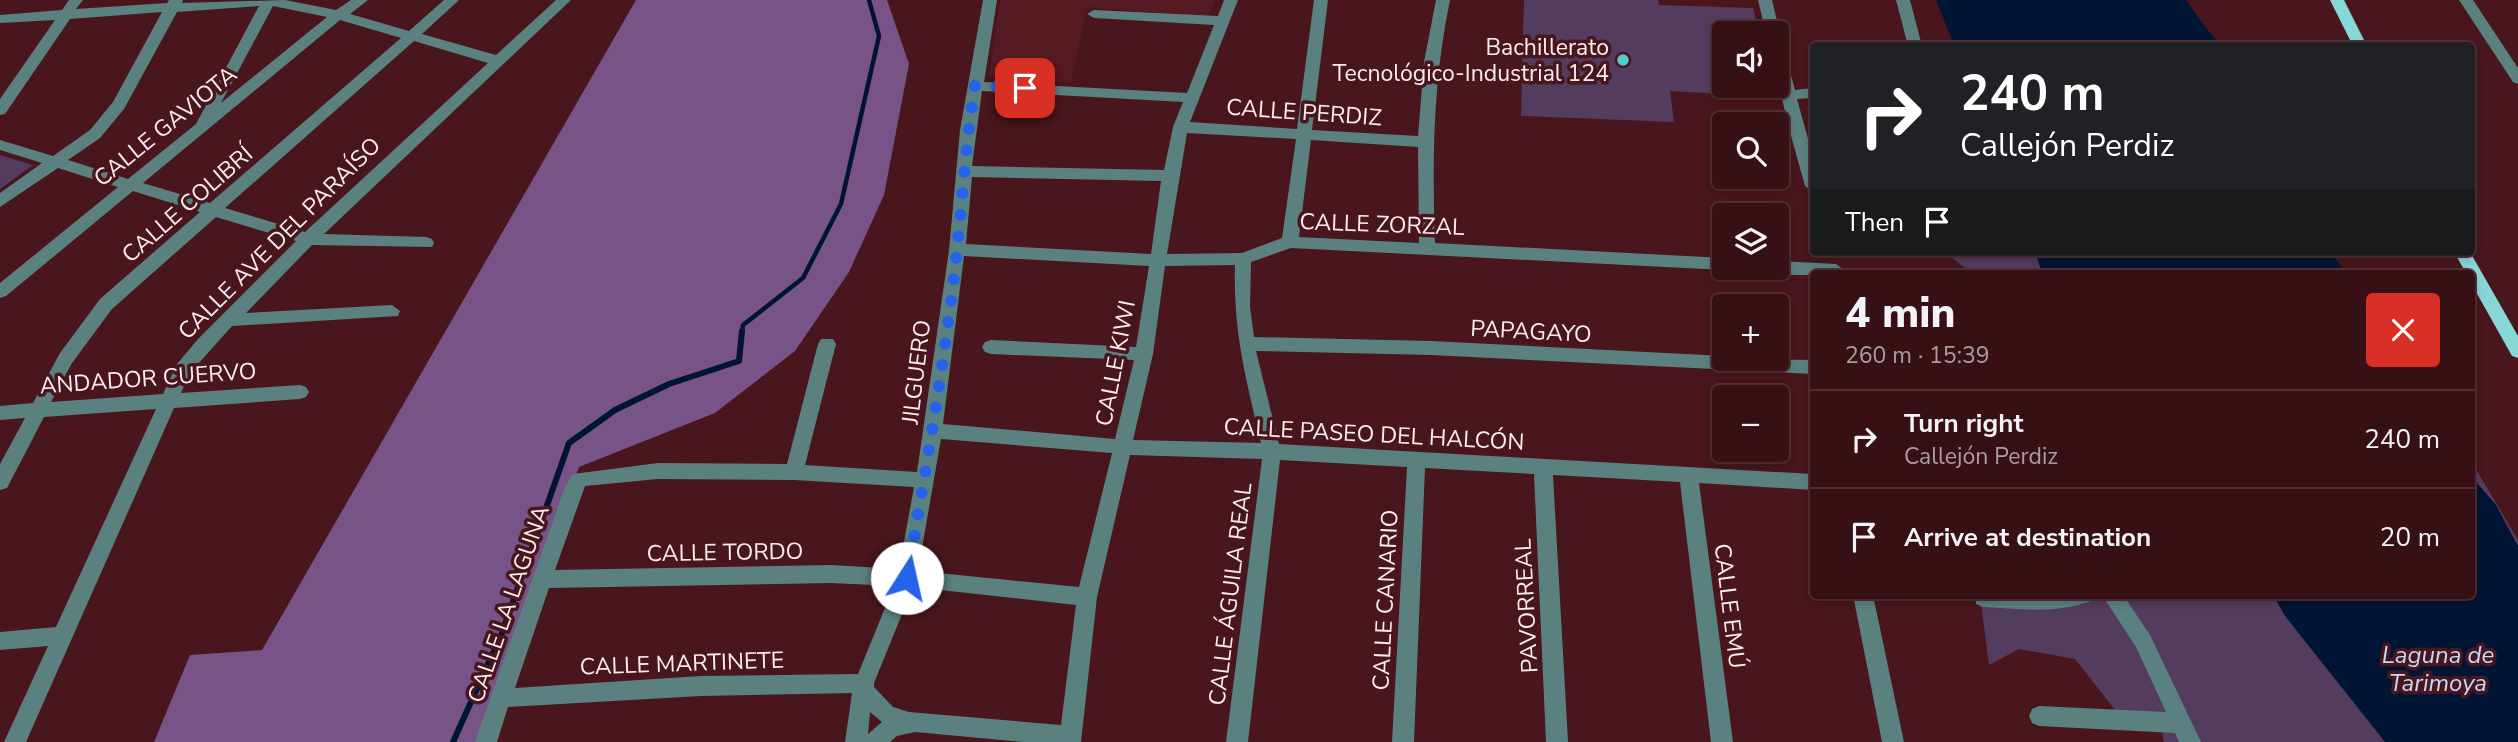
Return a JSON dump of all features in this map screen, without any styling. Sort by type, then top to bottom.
[{"type":"main road","points":[[2337,0],[2358,42]]},
{"type":"main road","points":[[2475,275],[2518,351]]},
{"type":"street","points":[[0,110],[76,0]]},
{"type":"street","name":"CALLE GAVIOTA","points":[[0,292],[338,15],[361,0]]},
{"type":"street","name":"CALLE COLIBRÍ","points":[[0,482],[66,358],[106,304],[452,0]]},
{"type":"street","name":"JILGUERO","points":[[856,742],[864,687],[907,578],[933,430],[957,250],[963,171],[990,0]]},
{"type":"street","name":"CALLE KIWI","points":[[1070,739],[1087,597],[1144,354],[1170,176],[1181,127],[1231,0]]},
{"type":"street","points":[[1290,242],[1321,0]]},
{"type":"street","points":[[1427,248],[1424,142],[1429,71],[1443,0]]},
{"type":"street","points":[[1765,0],[1770,21]]},
{"type":"street","points":[[1903,0],[1914,42]]},
{"type":"street","points":[[2466,0],[2518,79]]},
{"type":"street","points":[[0,19],[173,4],[269,1],[338,15],[499,61]]},
{"type":"street","points":[[201,126],[269,1]]},
{"type":"street","name":"CALLE AVE DEL PARAÍSO","points":[[15,742],[183,369],[308,239],[560,3]]},
{"type":"street","points":[[0,201],[95,134],[119,105],[173,4]]},
{"type":"street","points":[[1094,15],[1221,21]]},
{"type":"street","points":[[975,86],[1193,98]]},
{"type":"street","points":[[1789,95],[1810,93]]},
{"type":"street","points":[[1789,98],[1810,175]]},
{"type":"street","name":"CALLE PERDIZ","points":[[1181,127],[1424,142]]},
{"type":"street","points":[[0,145],[58,161],[127,186],[308,239],[426,243]]},
{"type":"street","points":[[963,171],[1170,176]]},
{"type":"street","name":"CALLE ZORZAL","points":[[957,250],[1158,260],[1243,259],[1290,242],[1712,263]]},
{"type":"street","points":[[1243,259],[1242,307],[1246,344],[1272,452]]},
{"type":"street","points":[[1789,268],[1821,270]]},
{"type":"street","points":[[228,320],[392,311]]},
{"type":"street","points":[[827,344],[794,471],[924,480]]},
{"type":"street","name":"PAPAGAYO","points":[[1246,344],[1432,348],[1810,368]]},
{"type":"street","points":[[991,346],[1144,354]]},
{"type":"street","name":"ANDADOR CUERVO","points":[[0,413],[299,392]]},
{"type":"street","name":"CALLE PASEO DEL HALCÓN","points":[[933,430],[1124,447],[1272,452],[1810,482]]},
{"type":"street","name":"CALLE ÁGUILA REAL","points":[[1237,742],[1272,452]]},
{"type":"street","name":"CALLE CANARIO","points":[[1403,742],[1416,461]]},
{"type":"street","name":"PAVORREAL","points":[[1543,467],[1558,742]]},
{"type":"street","name":"CALLE LA LAGUNA","points":[[486,742],[577,481],[583,478],[658,471],[794,471]]},
{"type":"street","name":"CALLE EMÚ","points":[[1689,476],[1722,742]]},
{"type":"street","name":"CALLE TORDO","points":[[543,579],[831,575],[907,578],[1087,597]]},
{"type":"street","points":[[1864,599],[1893,742]]},
{"type":"street","points":[[2000,599],[2049,602],[2064,599]]},
{"type":"street","points":[[2115,599],[2143,641],[2186,733]]},
{"type":"street","points":[[0,641],[63,636]]},
{"type":"street","name":"CALLE MARTINETE","points":[[502,698],[701,686],[864,687]]},
{"type":"street","points":[[864,687],[886,714],[918,722],[1070,739]]},
{"type":"street","points":[[2039,716],[2186,733]]},
{"type":"street","points":[[874,742],[892,727],[918,722]]},
{"type":"shaded area","points":[[636,0],[887,0],[909,64],[884,195],[849,272],[795,351],[715,413],[579,467],[478,742],[154,742],[190,655],[262,650]]},
{"type":"shaded area","points":[[1000,0],[1215,0],[1208,17],[1087,7],[1071,82],[989,78]]},
{"type":"shaded area","name":"Bachillerato Tecnológico-Industrial 124","points":[[1524,0],[1658,0],[1659,5],[1753,8],[1756,21],[1712,21],[1712,93],[1670,91],[1674,122],[1521,116]]},
{"type":"shaded area","points":[[0,155],[33,165],[0,189]]},
{"type":"shaded area","points":[[1950,256],[2331,256],[2344,270],[1967,270]]},
{"type":"shaded area","points":[[2475,468],[2518,540],[2518,742],[2164,742],[2162,733],[2119,715],[2075,659],[2019,649],[1989,665],[1981,599],[2475,599]]},
{"type":"water","points":[[1936,0],[2186,0],[2219,42],[1953,42]]},
{"type":"water","points":[[2036,256],[2333,256],[2344,270],[2041,270]]},
{"type":"water","name":"Laguna de Tarimoya","points":[[2475,481],[2496,505],[2518,546],[2518,742],[2385,742],[2285,616],[2275,599],[2475,599]]},
{"type":"waterway","points":[[742,333],[743,325],[803,278],[841,204],[879,36],[869,0]]},
{"type":"waterway","points":[[453,742],[502,633],[569,443],[615,410],[669,384],[739,361],[742,331]]},
{"type":"place","name":"Bachillerato Tecnológico-Industrial 124","points":[[1623,60]]},
{"type":"route","points":[[907,578],[933,430],[975,86],[1025,88]]}]
